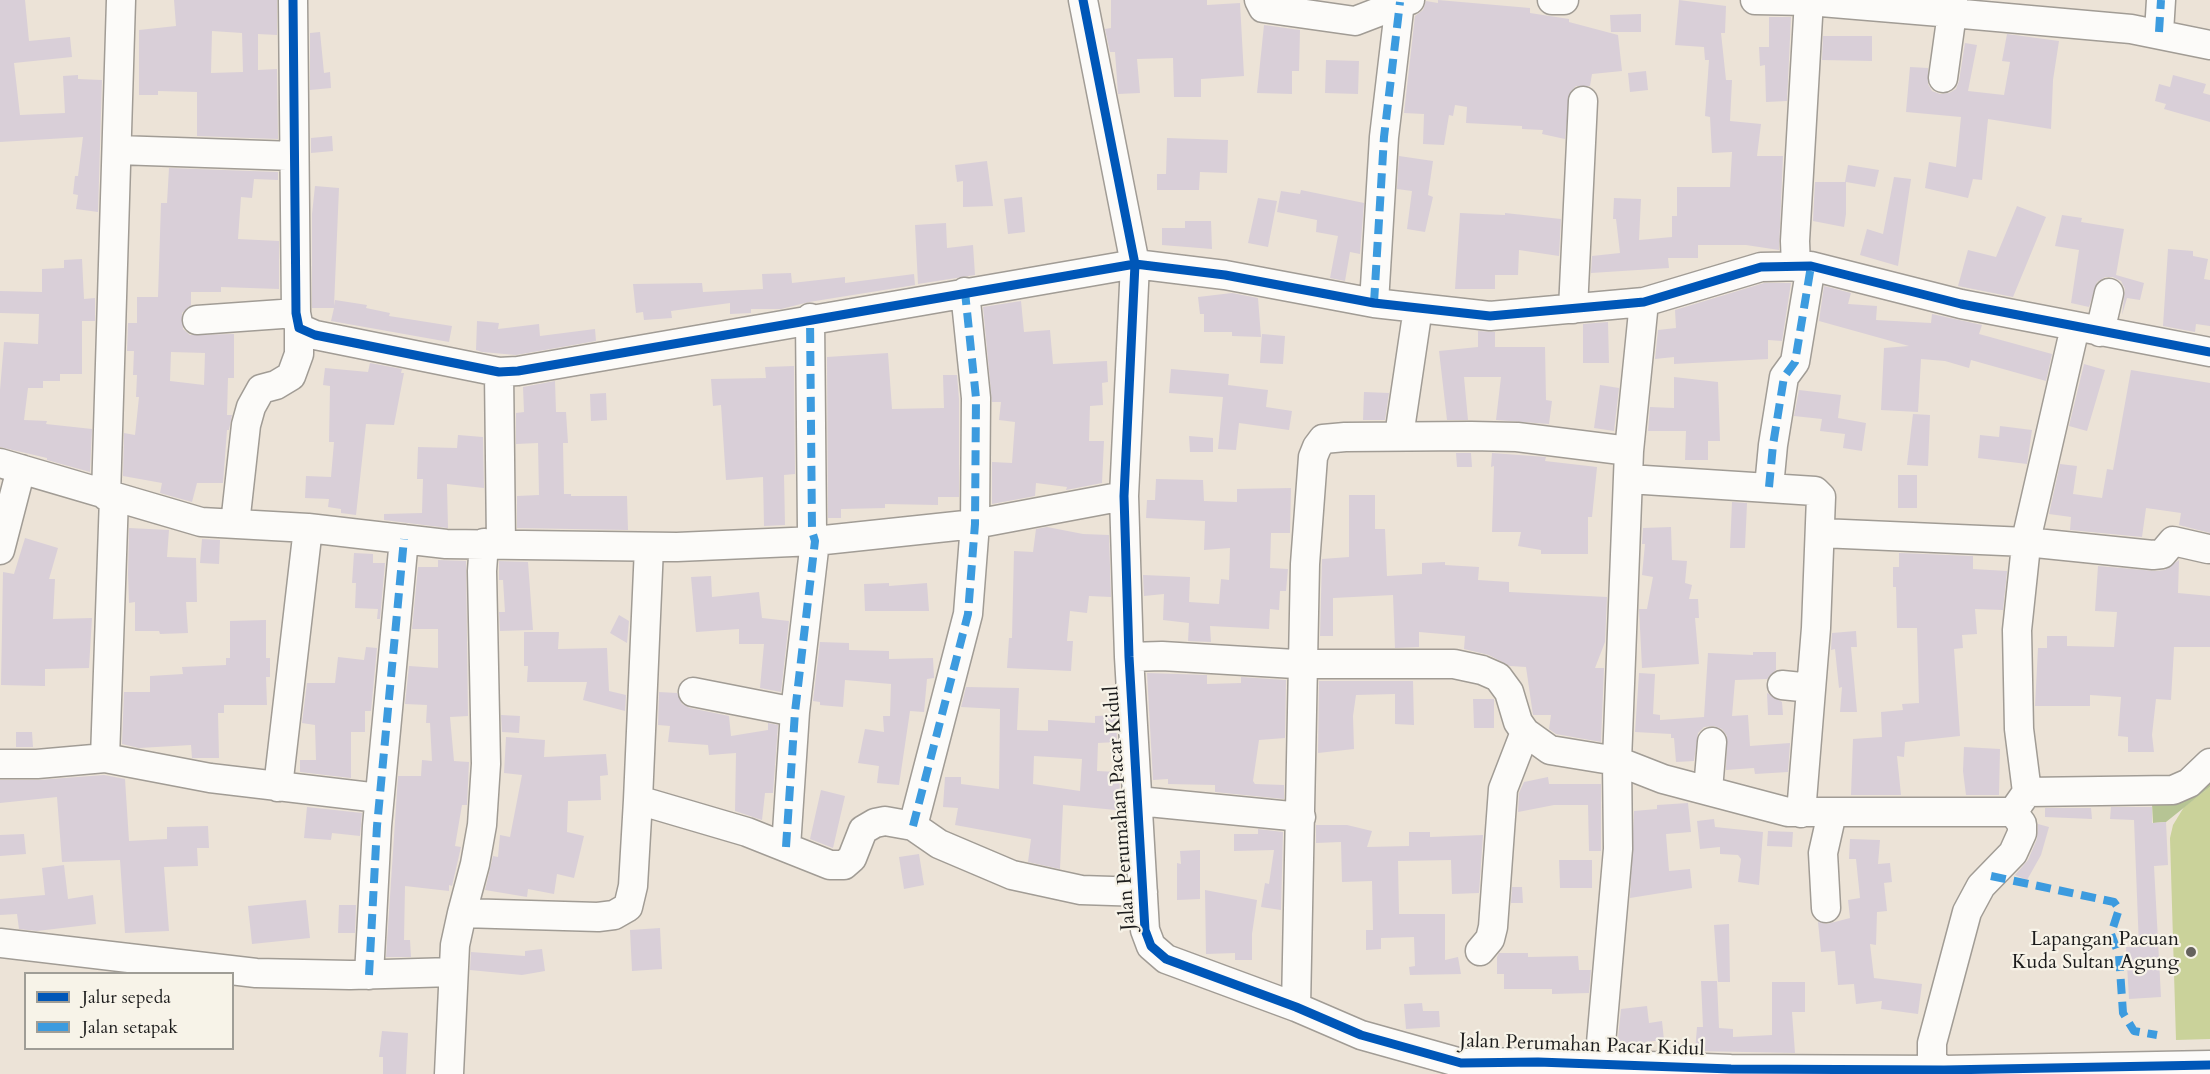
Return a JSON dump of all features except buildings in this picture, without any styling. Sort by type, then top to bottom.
[{"type":"street","points":[[105,758],[121,0]]},
{"type":"street","points":[[235,524],[246,425],[251,407],[261,389],[276,385],[291,376],[299,354],[292,0]]},
{"type":"street","name":"Jalan Perumahan Pacar Kidul","points":[[1083,0],[1135,264],[1124,496],[1129,657],[1145,930],[1151,946],[1166,959],[1296,1007],[1361,1035],[1461,1063],[1538,1062],[1599,1066],[1944,1070],[2210,1065]]},
{"type":"street","points":[[1259,0],[1263,8],[1355,21],[1405,1]]},
{"type":"street","points":[[1552,0],[1564,0]]},
{"type":"street","points":[[1755,0],[1953,7],[2159,32],[2210,45]]},
{"type":"street","points":[[2159,32],[2161,0]]},
{"type":"street","points":[[1374,303],[1384,138],[1405,1]]},
{"type":"street","points":[[1769,488],[1784,377],[1795,362],[1803,267],[1795,241],[1809,1]]},
{"type":"street","points":[[1943,78],[1953,7]]},
{"type":"street","points":[[1573,309],[1583,101]]},
{"type":"street","points":[[117,150],[294,156]]},
{"type":"street","points":[[197,320],[298,320],[315,335],[499,372],[518,371],[810,318],[1135,264],[1224,275],[1374,303],[1490,316],[1644,302],[1761,267],[1803,267],[1961,304],[2210,352]]},
{"type":"street","points":[[914,826],[968,614],[975,524],[976,398],[965,292]]},
{"type":"street","points":[[1944,1070],[1932,1059],[1932,1043],[1966,912],[1981,886],[2013,853],[2019,842],[2022,824],[2017,630],[2026,542],[2088,330],[2109,293]]},
{"type":"street","points":[[1599,1066],[1618,849],[1617,761],[1629,451],[1644,302]]},
{"type":"street","points":[[1399,436],[1418,308]]},
{"type":"street","points":[[786,847],[795,712],[815,541],[812,531],[810,318]]},
{"type":"street","points":[[449,1074],[453,972],[462,913],[475,864],[482,825],[499,372]]},
{"type":"street","points":[[1296,1007],[1306,552],[1313,457],[1317,447],[1323,439],[1399,436],[1517,437],[1629,451]]},
{"type":"street","points":[[0,550],[10,466],[201,522],[308,528],[446,544],[649,547],[815,541],[975,524],[1124,496]]},
{"type":"street","points":[[1629,479],[1815,491],[1821,496],[1821,533],[1801,813]]},
{"type":"street","points":[[278,787],[308,528]]},
{"type":"street","points":[[1821,533],[2026,542],[2153,555],[2162,554],[2173,541],[2208,549]]},
{"type":"street","points":[[369,975],[379,798],[404,539]]},
{"type":"street","points":[[462,913],[598,917],[614,915],[627,907],[633,886],[649,547]]},
{"type":"street","points":[[1129,657],[1162,656],[1303,663],[1419,662],[1454,664],[1482,670],[1498,677],[1509,692],[1518,722],[1525,732],[1550,750],[1617,761],[1663,779],[1801,813],[2020,802],[2173,790],[2189,783],[2210,763]]},
{"type":"street","points":[[1782,685],[1811,688]]},
{"type":"street","points":[[693,692],[795,712]]},
{"type":"street","points":[[1480,951],[1490,939],[1493,927],[1503,789],[1525,732]]},
{"type":"street","points":[[1708,790],[1712,742]]},
{"type":"street","points":[[0,764],[37,764],[105,758],[278,787],[379,798]]},
{"type":"street","points":[[638,801],[747,832],[830,865],[844,865],[852,858],[863,830],[875,823],[885,821],[914,826],[939,844],[1012,875],[1081,890],[1143,892]]},
{"type":"street","points":[[1138,801],[1301,817]]},
{"type":"street","points":[[1826,908],[1823,853],[1832,813]]},
{"type":"street","points":[[0,943],[256,973],[369,975],[453,972]]},
{"type":"green space","points":[[2210,776],[2210,787],[2166,822],[2153,823],[2152,803]]},
{"type":"green space","name":"Lapangan Pacuan Kuda Sultan Agung","points":[[2210,787],[2210,1039],[2176,1040],[2170,838],[2173,825],[2184,807]]},
{"type":"marked path","points":[[2159,32],[2161,0]]},
{"type":"marked path","points":[[1374,303],[1384,137],[1400,2]]},
{"type":"marked path","points":[[1769,487],[1784,377],[1795,362],[1811,266]]},
{"type":"marked path","points":[[913,826],[968,614],[975,524],[976,398],[965,292]]},
{"type":"marked path","points":[[786,847],[795,712],[815,541],[812,531],[810,318]]},
{"type":"marked path","points":[[369,975],[377,826],[404,539]]},
{"type":"marked path","points":[[1991,876],[2114,902],[2119,909],[2111,934],[2119,955],[2123,1013],[2134,1031],[2157,1035]]},
{"type":"cycle path","points":[[293,0],[296,313],[299,328],[315,335],[499,372],[518,371],[1135,264],[1225,275],[1374,303],[1490,316],[1644,302],[1761,267],[1811,266],[1961,304],[2210,352]]},
{"type":"cycle path","points":[[1083,0],[1135,264],[1124,496],[1129,657],[1145,930],[1151,946],[1166,959],[1296,1007],[1361,1035],[1461,1063],[1538,1062],[1731,1069],[1944,1070],[2210,1065]]},
{"type":"place","name":"Lapangan Pacuan Kuda Sultan Agung","points":[[2191,952]]}]
